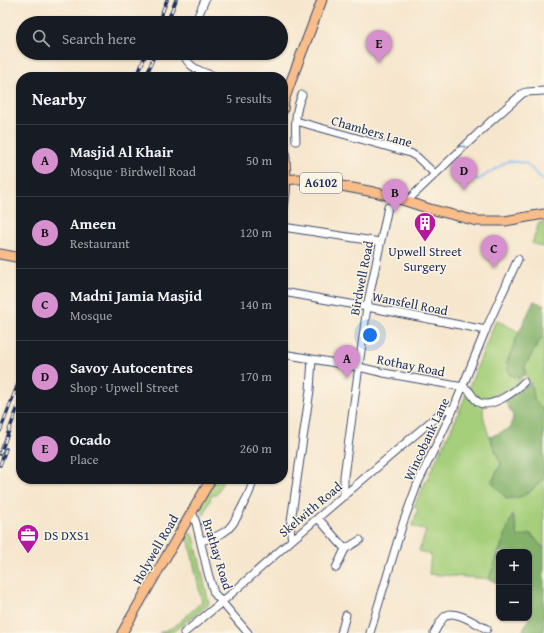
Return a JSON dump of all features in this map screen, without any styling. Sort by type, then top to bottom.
[{"type":"main road","points":[[288,89],[322,0]]},
{"type":"main road","name":"A6102","points":[[288,180],[303,180],[374,192],[477,221],[505,221],[544,214]]},
{"type":"main road","points":[[0,254],[16,258]]},
{"type":"main road","points":[[0,260],[16,259]]},
{"type":"main road","name":"Holywell Road","points":[[122,633],[207,484]]},
{"type":"street","points":[[198,16],[205,0]]},
{"type":"street","points":[[187,60],[191,66],[205,72]]},
{"type":"street","points":[[406,201],[523,93],[544,91]]},
{"type":"street","points":[[296,141],[298,104],[302,95]]},
{"type":"street","name":"Chambers Lane","points":[[296,121],[410,153],[417,157],[435,174]]},
{"type":"street","name":"Birdwell Road","points":[[344,496],[344,476],[367,307],[388,207]]},
{"type":"street","points":[[288,229],[380,242]]},
{"type":"street","name":"Wincobank Lane","points":[[370,633],[403,523],[417,485],[453,410],[486,330],[518,259]]},
{"type":"street","name":"Wansfell Road","points":[[288,293],[486,330]]},
{"type":"street","name":"Rothay Road","points":[[288,355],[463,387]]},
{"type":"street","points":[[292,540],[290,528],[310,390],[312,359]]},
{"type":"street","points":[[463,387],[468,389],[481,404],[487,404],[510,395],[524,382]]},
{"type":"street","name":"Skelwith Road","points":[[184,633],[222,602],[444,410],[453,410]]},
{"type":"street","points":[[201,541],[221,535],[228,529],[236,520],[249,494],[252,484]]},
{"type":"street","name":"Brathay Road","points":[[192,511],[214,593],[248,633]]},
{"type":"street","points":[[318,518],[345,549]]},
{"type":"street","points":[[336,568],[345,549],[360,540]]},
{"type":"street","points":[[434,633],[444,617],[450,614],[461,616],[487,629]]},
{"type":"street","points":[[341,633],[346,615]]},
{"type":"green space","points":[[544,222],[544,248],[532,243],[539,223]]},
{"type":"green space","points":[[534,301],[543,305],[544,304],[544,333],[525,366],[525,374],[520,379],[509,374],[507,362]]},
{"type":"green space","points":[[496,320],[519,332],[507,362],[509,374],[520,379],[513,387],[489,399],[485,403],[483,411],[492,444],[501,464],[492,481],[507,499],[530,492],[544,477],[544,549],[531,534],[518,538],[513,514],[500,549],[496,549],[496,560],[489,579],[429,574],[431,554],[419,551],[426,531],[412,526],[418,509],[414,506],[457,417]]},
{"type":"green space","points":[[544,333],[544,414],[543,409],[534,400],[533,389],[525,374],[525,366]]},
{"type":"green space","points":[[530,383],[533,389],[534,400],[543,409],[544,414],[544,477],[530,492],[520,497],[507,499],[492,482],[501,464],[490,437],[511,428],[513,415],[505,401]]},
{"type":"green space","points":[[213,484],[222,484],[216,495],[212,495],[204,515],[199,507]]},
{"type":"green space","points":[[513,514],[518,537],[531,534],[544,549],[544,633],[522,633],[528,621],[532,621],[532,549],[500,549]]},
{"type":"green space","points":[[191,533],[194,537],[209,604],[173,632],[159,633],[174,627],[202,602],[189,542],[185,536]]},
{"type":"green space","points":[[496,560],[496,582],[489,579]]},
{"type":"waterway","points":[[454,165],[478,180],[508,161],[526,163],[544,181]]},
{"type":"railway","points":[[161,16],[167,0]]},
{"type":"railway","points":[[170,16],[176,0]]},
{"type":"railway","points":[[139,72],[143,60]]},
{"type":"railway","points":[[148,72],[152,60]]},
{"type":"railway","points":[[0,431],[16,389]]},
{"type":"railway","points":[[0,454],[16,412]]},
{"type":"railway","points":[[0,465],[6,449]]},
{"type":"place","name":"Ocado","points":[[379,63]]},
{"type":"place","name":"Savoy Autocentres","points":[[464,190]]},
{"type":"place","name":"Ameen","points":[[395,212]]},
{"type":"place","name":"Upwell Street Surgery","points":[[425,242]]},
{"type":"place","name":"Madni Jamia Masjid","points":[[494,268]]},
{"type":"place","name":"Masjid Al Khair","points":[[347,378]]},
{"type":"place","name":"DS DXS1","points":[[28,554]]}]
